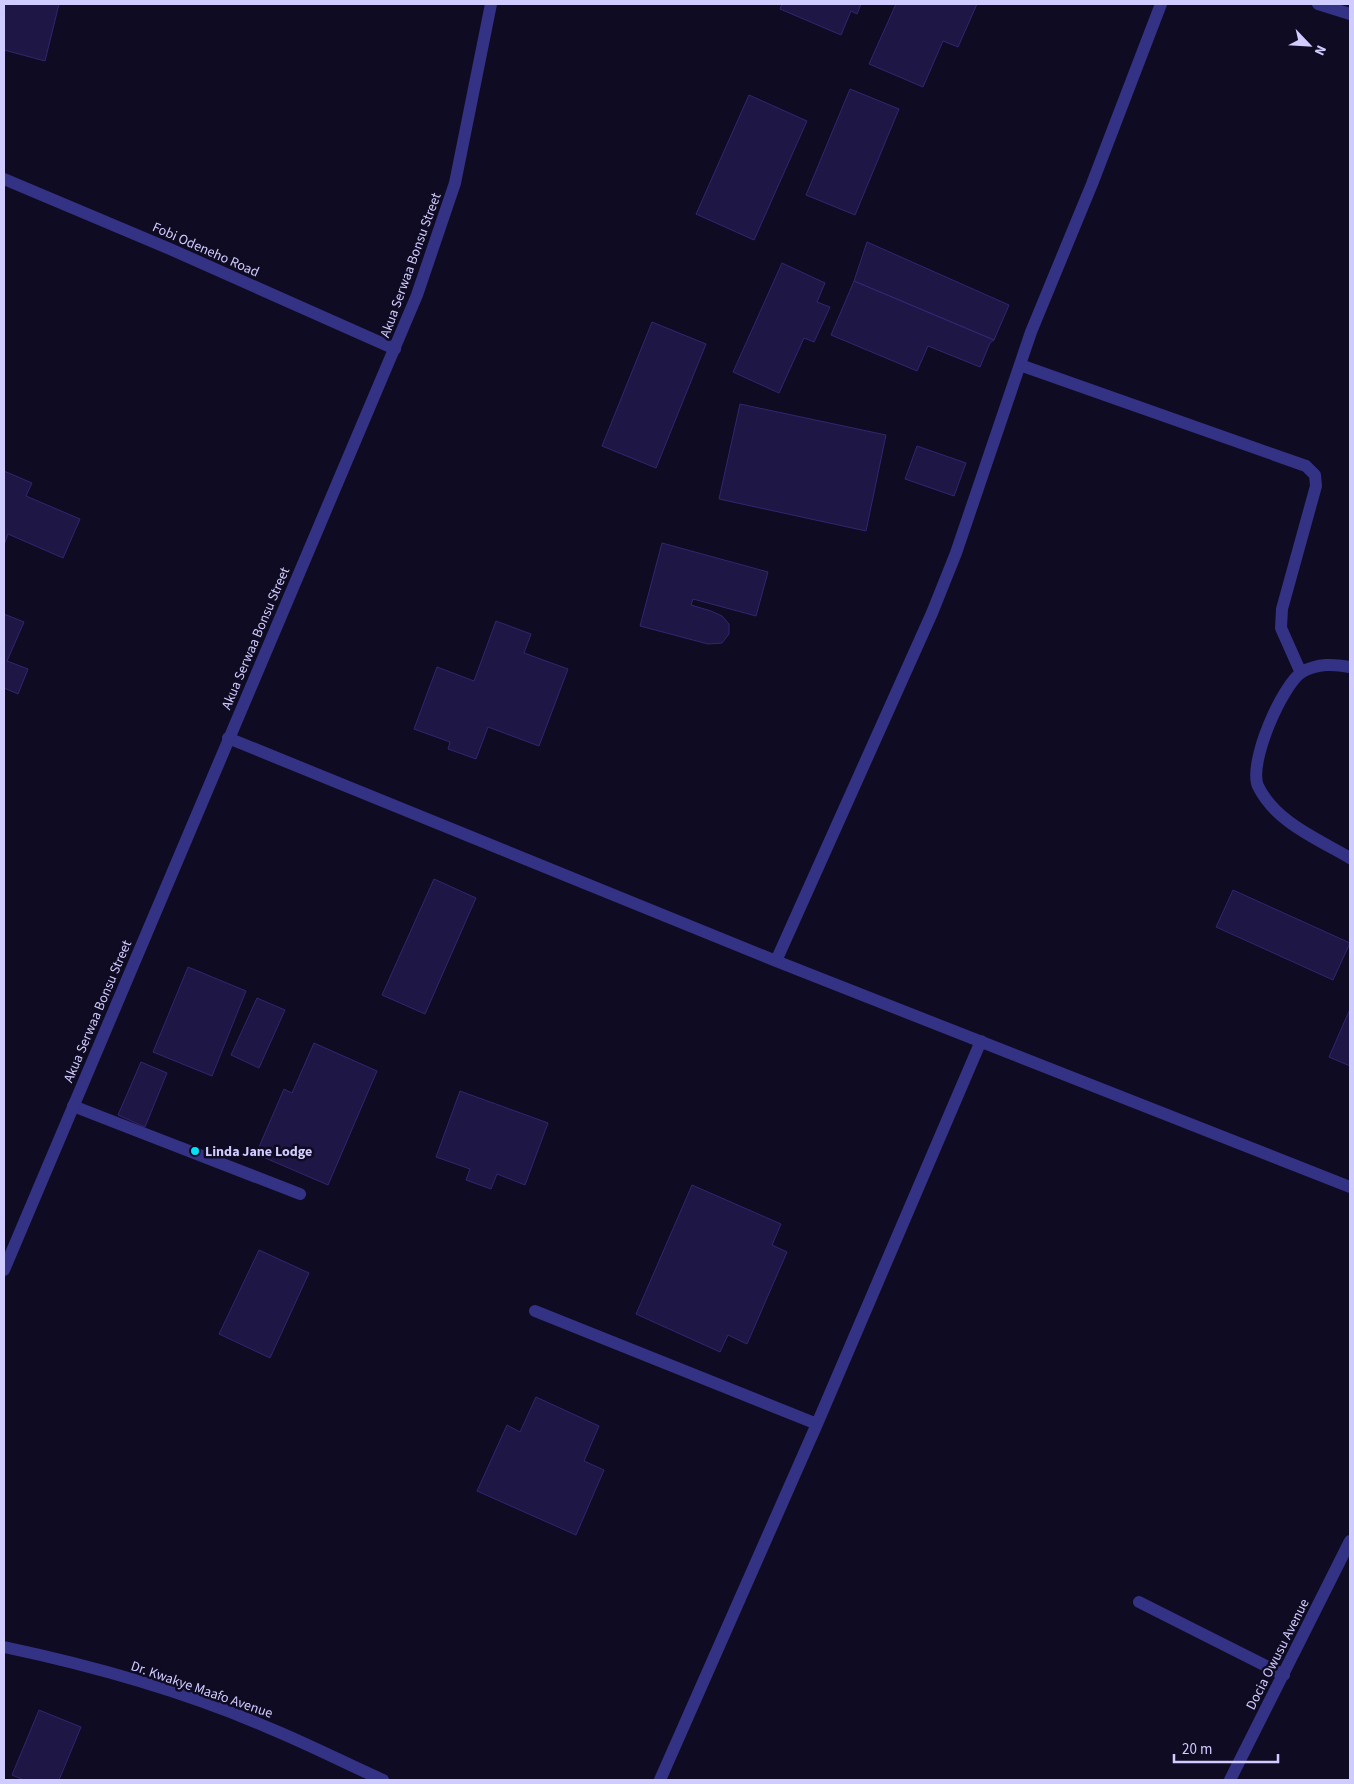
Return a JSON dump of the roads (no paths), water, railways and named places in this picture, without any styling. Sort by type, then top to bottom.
[{"type":"street","name":"Akua Serwaa Bonsu Street","points":[[4,1270],[417,295],[455,183],[491,4]]},
{"type":"street","points":[[776,961],[932,613],[1030,332],[1092,184],[1161,4]]},
{"type":"street","points":[[1318,4],[1350,14]]},
{"type":"street","name":"Fobi Odeneho Road","points":[[4,179],[170,249],[395,349]]},
{"type":"street","points":[[1020,365],[1306,466],[1315,475],[1316,486],[1282,609],[1281,628],[1301,673]]},
{"type":"street","points":[[1350,667],[1328,664],[1301,673],[1286,692],[1269,726],[1257,761],[1258,785],[1271,804],[1291,823],[1350,858]]},
{"type":"street","points":[[228,738],[776,961],[1350,1187]]},
{"type":"street","points":[[660,1780],[817,1424],[980,1041]]},
{"type":"street","points":[[73,1106],[300,1194]]},
{"type":"street","points":[[534,1311],[817,1424]]},
{"type":"street","name":"Docia Owusu Avenue","points":[[1230,1780],[1350,1541]]},
{"type":"street","points":[[1139,1602],[1284,1674]]},
{"type":"street","name":"Dr. Kwakye Maafo Avenue","points":[[4,1647],[96,1668],[213,1706],[269,1728],[383,1780]]},
{"type":"place","name":"Linda Jane Lodge","points":[[195,1151]]}]
